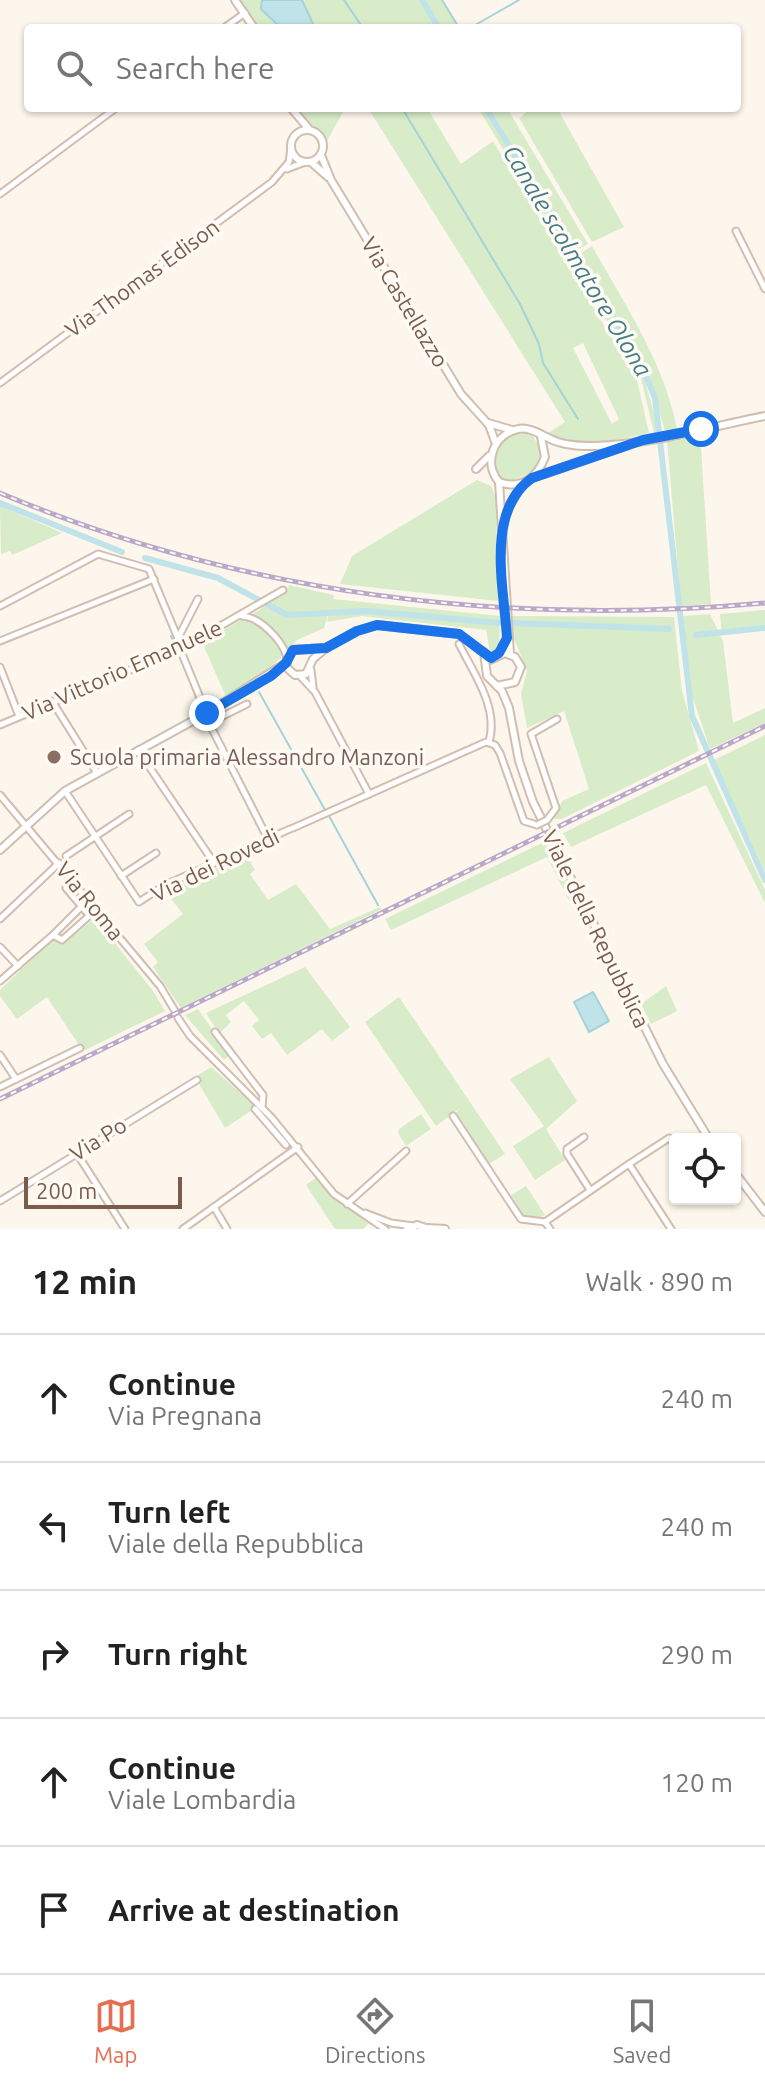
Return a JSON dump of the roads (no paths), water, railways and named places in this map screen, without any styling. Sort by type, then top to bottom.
[{"type":"street","points":[[235,0],[252,24]]},
{"type":"street","points":[[230,24],[245,13]]},
{"type":"street","points":[[0,194],[111,112]]},
{"type":"street","points":[[283,171],[295,134],[292,112]]},
{"type":"street","points":[[295,112],[323,140],[321,155],[331,180]]},
{"type":"street","points":[[295,134],[311,130]]},
{"type":"street","points":[[291,148],[296,157],[308,162],[331,180]]},
{"type":"street","points":[[308,162],[321,155]]},
{"type":"street","name":"Via Thomas Edison","points":[[0,383],[283,171],[308,162]]},
{"type":"street","name":"Via Castellazzo","points":[[331,180],[461,394],[485,421],[495,447]]},
{"type":"street","points":[[736,231],[765,289]]},
{"type":"street","points":[[502,524],[508,504],[522,484],[532,478],[643,440],[765,416]]},
{"type":"street","name":"Via Castellazzo","points":[[485,421],[513,431]]},
{"type":"street","points":[[476,469],[513,431],[527,429],[541,437],[571,445],[643,440]]},
{"type":"street","points":[[532,478],[545,457],[541,437]]},
{"type":"street","points":[[571,445],[585,460]]},
{"type":"street","points":[[484,652],[487,676],[497,686],[513,684],[519,678],[521,667],[510,654],[507,638],[499,482],[491,469],[495,447]]},
{"type":"street","points":[[499,482],[522,484]]},
{"type":"street","points":[[0,606],[98,554],[146,567],[154,579],[203,705]]},
{"type":"street","points":[[0,641],[154,579]]},
{"type":"street","name":"Via Vittorio Emanuele","points":[[0,725],[181,648],[283,590]]},
{"type":"street","points":[[178,638],[198,599]]},
{"type":"street","points":[[241,616],[258,622],[282,645],[290,672]]},
{"type":"street","points":[[315,692],[311,670],[313,659],[357,631],[377,625],[459,634],[491,658]]},
{"type":"street","points":[[487,667],[507,638]]},
{"type":"street","points":[[459,644],[488,705],[493,727],[489,742],[500,753],[524,821],[537,825],[547,820],[556,808],[531,734],[557,719]]},
{"type":"street","points":[[271,676],[293,650],[326,648]]},
{"type":"street","points":[[308,651],[313,659]]},
{"type":"street","points":[[499,653],[510,654]]},
{"type":"street","points":[[0,667],[19,716]]},
{"type":"street","points":[[300,676],[311,670]]},
{"type":"street","points":[[0,850],[65,791],[271,676],[290,672],[300,676],[315,692],[369,794]]},
{"type":"street","name":"Viale della Repubblica","points":[[509,708],[513,684]]},
{"type":"street","name":"Viale della Repubblica","points":[[497,686],[509,708],[519,761],[533,802],[663,1064],[705,1133]]},
{"type":"street","points":[[52,701],[97,773]]},
{"type":"street","points":[[247,704],[209,723],[268,839]]},
{"type":"street","name":"Via dei Rovedi","points":[[121,876],[139,902],[165,885],[489,742]]},
{"type":"street","points":[[138,750],[214,863]]},
{"type":"street","points":[[65,791],[121,876],[156,853]]},
{"type":"street","name":"Via Roma","points":[[0,795],[27,823],[160,986],[175,1011]]},
{"type":"street","points":[[66,856],[129,814]]},
{"type":"street","points":[[0,919],[59,863]]},
{"type":"street","points":[[53,935],[62,940],[87,918],[88,914],[66,888],[72,880]]},
{"type":"street","points":[[0,981],[82,906]]},
{"type":"street","points":[[0,947],[18,966]]},
{"type":"street","points":[[178,1018],[190,1036],[259,1107],[286,1145]]},
{"type":"street","points":[[215,1032],[263,1095],[259,1107]]},
{"type":"street","points":[[0,1087],[80,1048]]},
{"type":"street","points":[[0,1055],[16,1079]]},
{"type":"street","name":"Via Po","points":[[0,1201],[197,1080]]},
{"type":"street","points":[[453,1116],[521,1219],[545,1222],[669,1138]]},
{"type":"street","points":[[269,1120],[298,1147],[334,1194],[385,1229]]},
{"type":"street","points":[[584,1137],[567,1149],[567,1154],[590,1190]]},
{"type":"street","points":[[183,1229],[298,1147]]},
{"type":"street","points":[[349,1206],[406,1151]]},
{"type":"street","points":[[76,1152],[125,1229]]},
{"type":"street","points":[[629,1164],[671,1229]]},
{"type":"street","points":[[741,1181],[765,1212]]},
{"type":"street","points":[[349,1206],[394,1227],[445,1229]]},
{"type":"street","points":[[214,1207],[227,1229]]},
{"type":"street","points":[[545,1222],[550,1229]]},
{"type":"water","points":[[262,0],[302,0],[313,24],[277,24],[261,9]]},
{"type":"water","points":[[593,992],[609,1021],[589,1032],[574,1002]]},
{"type":"waterway","points":[[344,0],[360,24]]},
{"type":"waterway","name":"Canale scolmatore Olona","points":[[422,0],[437,24]]},
{"type":"waterway","points":[[442,0],[457,24]]},
{"type":"waterway","points":[[477,24],[519,0]]},
{"type":"waterway","points":[[404,112],[520,304],[539,344],[543,363],[578,419]]},
{"type":"waterway","name":"Canale scolmatore Olona","points":[[488,112],[639,360],[655,398],[692,716],[765,880]]},
{"type":"waterway","points":[[0,503],[122,552]]},
{"type":"waterway","points":[[145,558],[218,578],[287,615],[367,611],[499,623]]},
{"type":"waterway","points":[[512,623],[669,629]]},
{"type":"waterway","points":[[696,635],[765,628]]},
{"type":"waterway","points":[[171,636],[176,646]]},
{"type":"waterway","points":[[186,649],[197,645]]},
{"type":"waterway","points":[[259,692],[325,810]]},
{"type":"waterway","points":[[329,816],[378,905]]},
{"type":"railway","points":[[0,493],[91,528],[184,556],[279,579],[375,595],[472,605],[570,610],[668,609],[765,603]]},
{"type":"railway","points":[[0,1099],[765,726]]},
{"type":"place","name":"Scuola primaria Alessandro Manzoni","points":[[54,757]]}]
